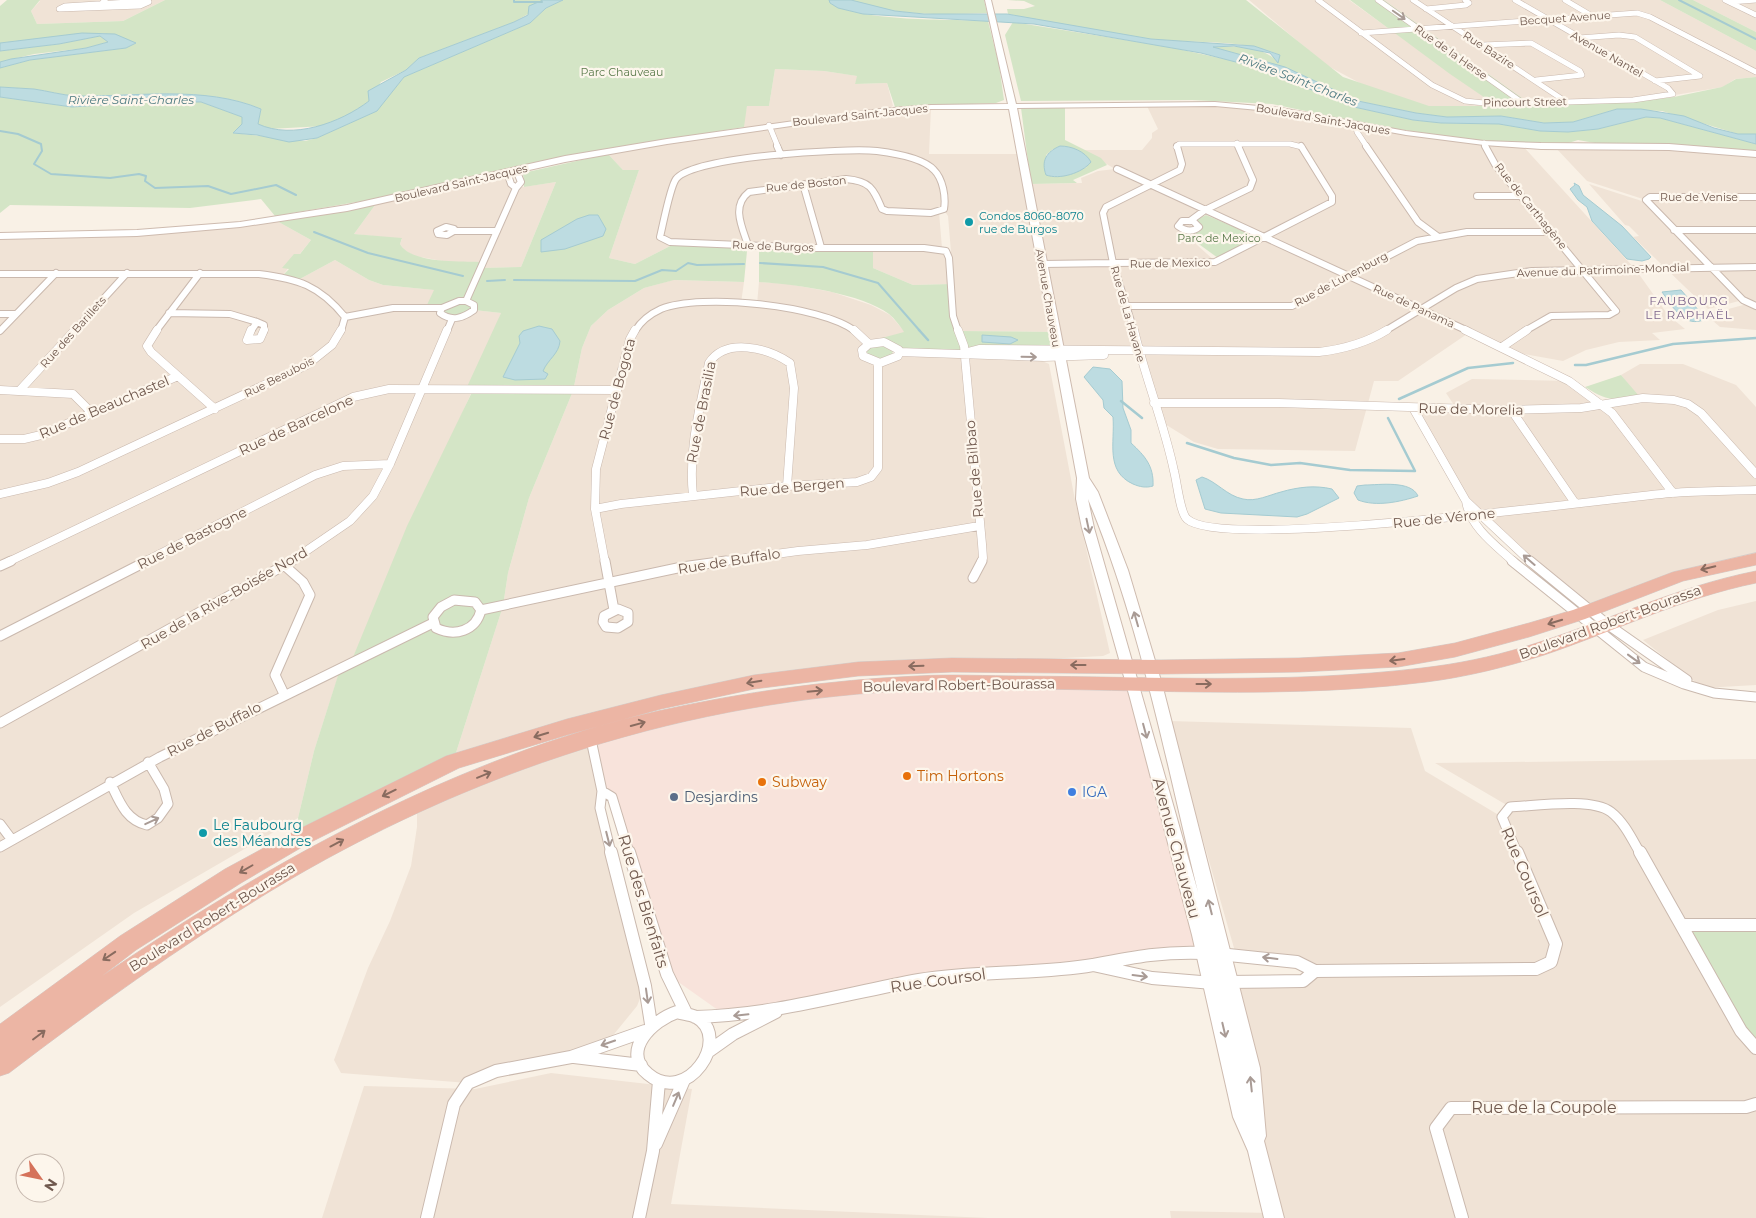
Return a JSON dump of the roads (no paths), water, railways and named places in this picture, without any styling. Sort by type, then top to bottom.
[{"type":"highway","name":"Boulevard Robert-Bourassa","points":[[0,1064],[175,937],[296,864],[417,803],[508,766],[589,729],[661,702],[754,682],[858,669],[952,665],[1150,666],[1333,664],[1398,660],[1455,650],[1585,612],[1679,576],[1756,559]]},
{"type":"highway","name":"Boulevard Robert-Bourassa","points":[[0,1038],[128,943],[232,876],[302,837],[453,762],[589,729],[662,717],[756,698],[805,692],[925,683],[1324,684],[1409,677],[1474,667],[1551,646],[1663,600],[1704,587],[1756,577]]},
{"type":"main road","name":"Avenue Chauveau","points":[[988,0],[1012,105],[1058,353],[1084,478],[1082,499],[1088,528],[1132,684],[1214,954]]},
{"type":"main road","name":"Boulevard Saint-Jacques","points":[[0,236],[85,236],[145,233],[275,220],[378,201],[511,171],[646,144],[886,110],[1012,105],[1214,104],[1281,110],[1355,124],[1484,143],[1541,146],[1669,147],[1756,154]]},
{"type":"main road","name":"Avenue Chauveau","points":[[1084,478],[1092,492],[1121,570],[1155,684],[1214,954]]},
{"type":"main road","points":[[1214,954],[1221,982],[1243,1117],[1258,1150],[1274,1218]]},
{"type":"street","points":[[145,0],[150,2],[140,6],[66,10],[59,8],[104,1],[145,0]]},
{"type":"street","name":"Pincourt Street","points":[[1318,0],[1432,85],[1454,97],[1479,103],[1523,103],[1634,100],[1673,94]]},
{"type":"street","name":"Rue de la Herse","points":[[1378,0],[1523,103]]},
{"type":"street","name":"Rue Bazire","points":[[1413,0],[1536,80],[1565,102]]},
{"type":"street","points":[[1426,9],[1466,6],[1469,3],[1465,0]]},
{"type":"street","name":"Avenue Nantel","points":[[1515,0],[1655,81],[1673,94]]},
{"type":"street","points":[[1565,0],[1592,16]]},
{"type":"street","points":[[1727,1],[1756,0]]},
{"type":"street","points":[[1727,1],[1756,15]]},
{"type":"street","name":"Becquet Avenue","points":[[1361,33],[1631,13],[1646,15],[1756,72]]},
{"type":"street","points":[[1578,38],[1618,35],[1635,37],[1700,76],[1696,78],[1655,81]]},
{"type":"street","points":[[1483,45],[1522,42],[1534,44],[1580,71],[1582,75],[1536,80]]},
{"type":"street","points":[[1355,124],[1357,132],[1418,222],[1437,236]]},
{"type":"street","points":[[769,126],[780,155]]},
{"type":"street","name":"Rue de Carthagène","points":[[1484,143],[1496,166],[1615,307],[1614,314],[1551,316],[1537,323],[1502,347]]},
{"type":"street","name":"Rue de Mexico","points":[[1043,264],[1216,262],[1328,206],[1333,198],[1304,147],[1290,144],[1179,144],[1176,147],[1182,164],[1180,170],[1151,185]]},
{"type":"street","points":[[1190,221],[1205,210],[1246,192],[1253,184],[1252,175],[1237,144]]},
{"type":"street","name":"Rue de Boston","points":[[748,245],[740,216],[739,202],[742,195],[759,189],[846,179],[858,180],[872,187],[882,208],[892,213],[931,213],[944,210],[943,181],[938,172],[906,158],[867,150],[836,150],[780,155]]},
{"type":"street","name":"Rue de Burgos","points":[[780,155],[701,166],[685,172],[676,179],[660,237],[664,241],[821,247],[924,248],[946,251],[949,258],[953,316],[964,346],[964,356]]},
{"type":"street","name":"Rue de Panama","points":[[1117,169],[1502,347],[1570,381],[1612,413],[1673,493]]},
{"type":"street","points":[[511,171],[511,184],[516,188]]},
{"type":"street","points":[[466,301],[516,188],[521,182],[511,171]]},
{"type":"street","points":[[803,184],[821,247]]},
{"type":"street","name":"Rue de La Havane","points":[[1151,185],[1106,208],[1103,220],[1113,264],[1128,306],[1138,352],[1174,469]]},
{"type":"street","points":[[1477,196],[1521,196]]},
{"type":"street","name":"Rue de Venise","points":[[1710,267],[1648,204],[1647,198],[1756,197]]},
{"type":"street","points":[[1674,230],[1756,230]]},
{"type":"street","points":[[454,232],[497,231]]},
{"type":"street","name":"Rue de Lunenburg","points":[[1128,306],[1292,306],[1402,247],[1437,236],[1467,232],[1552,232]]},
{"type":"street","points":[[1710,267],[1743,300],[1756,306]]},
{"type":"street","name":"Avenue du Patrimoine-Mondial","points":[[1058,353],[1071,349],[1138,352],[1304,352],[1338,350],[1370,340],[1420,309],[1477,279],[1532,271],[1756,267]]},
{"type":"street","points":[[0,330],[56,273]]},
{"type":"street","name":"Rue des Barillets","points":[[20,390],[127,273]]},
{"type":"street","points":[[200,273],[149,340],[147,346],[151,352],[215,409]]},
{"type":"street","points":[[0,274],[259,274],[298,280],[323,291],[345,316],[394,307],[442,308],[450,303],[466,301],[474,306],[474,310],[467,316],[452,319],[440,314],[442,308]]},
{"type":"street","name":"Rue de Bogota","points":[[614,610],[595,510],[596,469],[634,329],[653,313],[683,303],[702,302],[794,306],[834,318],[853,329],[869,344]]},
{"type":"street","points":[[169,313],[212,313],[242,316],[257,321]]},
{"type":"street","points":[[0,314],[16,314]]},
{"type":"street","name":"Rue Beaubois","points":[[0,494],[48,483],[78,472],[298,369],[326,352],[337,341],[343,329],[345,316]]},
{"type":"street","name":"Rue de la Rive-Boisée Nord","points":[[0,723],[285,566],[332,534],[363,509],[373,496],[390,464],[452,319]]},
{"type":"street","points":[[887,342],[896,346],[899,352],[894,360],[878,363],[869,361],[862,354],[864,348],[869,344],[887,342]]},
{"type":"street","name":"Rue de Brasilia","points":[[693,496],[689,475],[691,456],[709,363],[714,354],[726,348],[757,349],[779,355],[790,363],[794,383],[786,466],[787,486]]},
{"type":"street","points":[[899,352],[964,356],[1058,353]]},
{"type":"street","name":"Avenue du Patrimoine-Mondial","points":[[1058,353],[1072,357],[1138,352]]},
{"type":"street","name":"Rue de Bilbao","points":[[964,356],[983,558],[974,578]]},
{"type":"street","name":"Rue de Bergen","points":[[595,510],[693,496],[787,486],[857,482],[871,477],[878,468],[878,363]]},
{"type":"street","name":"Rue de Beauchastel","points":[[0,439],[32,438],[178,376]]},
{"type":"street","name":"Rue de Barcelone","points":[[0,566],[353,397],[389,389],[616,390]]},
{"type":"street","points":[[0,390],[64,392],[73,394],[92,414]]},
{"type":"street","name":"Rue de Morelia","points":[[1154,403],[1278,403],[1512,411],[1603,406],[1650,398],[1683,401],[1701,412],[1756,474]]},
{"type":"street","points":[[1414,408],[1466,502],[1468,515],[1491,542],[1518,566],[1603,625],[1644,667],[1663,676],[1736,698],[1756,697]]},
{"type":"street","points":[[1512,411],[1575,503]]},
{"type":"street","name":"Rue de Bastogne","points":[[0,636],[315,475],[343,466],[390,464]]},
{"type":"street","name":"Rue de Vérone","points":[[1174,469],[1184,517],[1192,524],[1206,529],[1283,530],[1369,525],[1673,493],[1756,490]]},
{"type":"street","points":[[1466,502],[1483,514],[1585,612],[1603,625]]},
{"type":"street","name":"Rue de Buffalo","points":[[481,610],[609,582],[740,558],[867,545],[979,526]]},
{"type":"street","points":[[284,694],[275,675],[310,595],[308,587],[285,566]]},
{"type":"street","points":[[462,599],[475,602],[481,610],[478,621],[464,630],[448,633],[436,628],[433,623],[436,612],[454,600],[462,599]]},
{"type":"street","name":"Rue de Buffalo","points":[[0,847],[110,782],[148,762],[284,694],[433,623]]},
{"type":"street","name":"Rue des Bienfaits","points":[[589,729],[602,791],[600,808],[645,986],[648,1028]]},
{"type":"street","points":[[110,782],[126,814],[133,821],[147,825],[157,820],[165,813],[169,805],[168,794],[148,762]]},
{"type":"street","name":"Rue des Bienfaits","points":[[602,791],[612,797],[667,974],[691,1015]]},
{"type":"street","name":"Rue Coursol","points":[[691,1015],[738,1016],[921,980],[1093,965],[1119,957],[1180,952],[1297,962],[1315,971],[1536,969],[1551,962],[1556,944],[1502,817],[1510,807],[1594,804],[1610,811],[1625,827],[1683,925],[1741,1031],[1756,1048]]},
{"type":"street","points":[[0,824],[12,840]]},
{"type":"street","points":[[1683,925],[1756,924]]},
{"type":"street","name":"Rue Coursol","points":[[1093,965],[1120,974],[1221,982],[1303,981],[1315,971]]},
{"type":"street","name":"Rue Coursol","points":[[709,1051],[732,1034],[786,1008]]},
{"type":"street","points":[[427,1218],[454,1104],[468,1083],[496,1071],[571,1057],[648,1028],[668,1014],[691,1015],[707,1031],[709,1051],[700,1068],[684,1080],[671,1083],[659,1081],[645,1072],[641,1064],[639,1048],[648,1028]]},
{"type":"street","points":[[571,1057],[641,1064]]},
{"type":"street","points":[[653,1151],[684,1080]]},
{"type":"street","points":[[639,1218],[653,1151],[659,1081]]},
{"type":"street","name":"Rue de la Coupole","points":[[1462,1218],[1436,1128],[1451,1108],[1746,1107],[1756,1104]]},
{"type":"water","name":"Rivière Saint-Charles","points":[[543,0],[563,0],[546,8],[530,23],[404,77],[377,111],[317,138],[289,142],[257,135],[233,133],[242,124],[242,117],[201,102],[145,102],[72,107],[0,97],[0,87],[34,89],[76,96],[170,94],[216,97],[261,109],[258,124],[272,129],[301,130],[316,127],[344,116],[369,101],[368,91],[406,70],[419,58],[514,22],[528,15],[529,6]]},
{"type":"water","name":"Rivière Saint-Charles","points":[[829,0],[851,0],[895,11],[924,14],[1007,14],[1151,39],[1254,46],[1280,55],[1278,63],[1270,53],[1234,46],[1213,47],[1285,67],[1358,101],[1416,113],[1447,117],[1501,116],[1544,123],[1573,122],[1617,109],[1641,109],[1684,116],[1714,128],[1738,134],[1756,134],[1756,144],[1660,118],[1646,117],[1598,129],[1568,132],[1540,131],[1499,124],[1441,123],[1413,120],[1354,107],[1255,67],[1201,53],[1034,24],[863,14],[838,8],[830,3]]},
{"type":"water","name":"Rivière Saint-Charles","points":[[82,33],[115,34],[136,43],[126,48],[30,60],[0,68],[0,62],[11,59],[86,48],[108,42],[100,36],[59,44],[0,51],[0,43]]},
{"type":"water","points":[[1060,146],[1077,150],[1091,162],[1070,175],[1058,177],[1046,175],[1044,165],[1046,158],[1051,151]]},
{"type":"water","points":[[1574,183],[1579,186],[1583,195],[1622,226],[1651,257],[1642,261],[1627,259],[1592,221],[1587,207],[1578,200],[1570,189],[1575,185]]},
{"type":"water","points":[[589,215],[598,215],[606,229],[603,236],[565,249],[541,252],[541,240],[577,219]]},
{"type":"water","points":[[1681,290],[1706,319],[1692,321],[1686,319],[1675,310],[1662,292]]},
{"type":"water","points":[[539,326],[552,329],[560,341],[556,353],[543,371],[548,374],[545,379],[515,380],[503,377],[520,343],[519,336],[523,331]]},
{"type":"water","points":[[982,335],[1011,337],[1018,340],[1010,344],[982,342]]},
{"type":"water","points":[[1093,367],[1110,369],[1122,381],[1123,408],[1131,430],[1131,443],[1148,462],[1152,473],[1153,486],[1143,487],[1133,484],[1118,472],[1113,455],[1113,417],[1104,408],[1103,400],[1084,377]]},
{"type":"water","points":[[1202,477],[1232,495],[1248,500],[1306,487],[1332,489],[1339,498],[1297,517],[1221,513],[1205,509],[1196,480]]},
{"type":"water","points":[[1402,485],[1414,491],[1418,496],[1388,503],[1365,502],[1358,500],[1354,493],[1357,486]]},
{"type":"waterway","points":[[514,0],[514,2],[542,2]]},
{"type":"waterway","points":[[1679,0],[1756,39]]},
{"type":"waterway","points":[[0,131],[18,134],[41,144],[42,151],[34,164],[51,174],[110,178],[139,174],[146,176],[145,181],[155,188],[208,186],[231,194],[276,185],[296,195]]},
{"type":"waterway","points":[[314,232],[368,253],[463,276]]},
{"type":"waterway","points":[[514,280],[635,281],[662,270],[676,271],[688,263],[697,265],[744,264]]},
{"type":"waterway","points":[[760,263],[823,267],[878,283],[920,331]]},
{"type":"waterway","points":[[487,281],[505,280]]},
{"type":"waterway","points":[[919,330],[928,340]]},
{"type":"waterway","points":[[1575,365],[1586,365],[1673,344],[1756,338]]},
{"type":"waterway","points":[[1399,399],[1468,368],[1513,363]]},
{"type":"waterway","points":[[1121,401],[1142,418]]},
{"type":"waterway","points":[[1187,443],[1234,458],[1271,465],[1300,463],[1350,470],[1415,471],[1388,418]]},
{"type":"place","name":"Condos 8060-8070 rue de Burgos","points":[[969,222]]},
{"type":"place","name":"Tim Hortons","points":[[907,776]]},
{"type":"place","name":"Subway","points":[[762,782]]},
{"type":"place","name":"IGA","points":[[1072,792]]},
{"type":"place","name":"Desjardins","points":[[674,797]]},
{"type":"place","name":"Le Faubourg des Méandres","points":[[203,833]]},
{"type":"district","name":"FAUBOURG LE RAPHAËL","points":[[1689,308]]},
{"type":"park label","name":"Parc Chauveau","points":[[622,72]]},
{"type":"park label","name":"Parc de Mexico","points":[[1219,238]]}]
